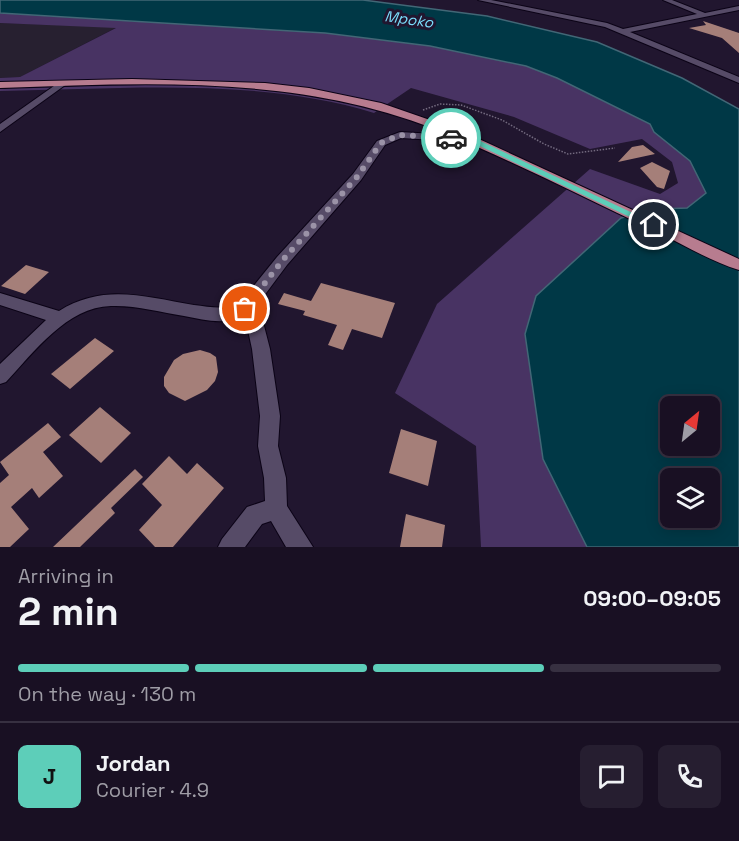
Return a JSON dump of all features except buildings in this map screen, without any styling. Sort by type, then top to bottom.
[{"type":"main road","points":[[0,85],[163,81],[260,85],[351,99],[409,116],[470,139],[739,265]]},
{"type":"street","points":[[481,0],[607,25],[739,80]]},
{"type":"street","points":[[666,0],[705,15]]},
{"type":"street","points":[[624,31],[739,8]]},
{"type":"street","points":[[0,129],[64,83]]},
{"type":"street","points":[[0,376],[61,318],[87,303],[111,299],[216,315],[232,314],[245,309],[282,261],[357,177],[381,143],[400,135],[470,139]]},
{"type":"street","points":[[0,299],[61,318]]},
{"type":"street","points":[[245,309],[254,318],[261,349],[270,416],[268,446],[275,478],[276,508],[287,530],[301,547]]},
{"type":"street","points":[[230,547],[255,515],[276,508]]},
{"type":"path","points":[[409,116],[440,104],[450,103],[502,120],[543,144],[568,154],[615,148]]},
{"type":"shaded area","points":[[0,13],[325,33],[430,46],[526,66],[557,78],[650,124],[654,132],[690,161],[706,193],[687,208],[655,209],[566,270],[536,296],[543,459],[587,547],[481,547],[476,446],[395,393],[437,304],[590,169],[660,194],[678,183],[672,162],[642,139],[590,149],[514,117],[411,88],[374,113],[284,94],[237,90],[141,88],[0,91],[0,78],[20,77],[116,28],[0,23]]},
{"type":"shaded area","points":[[0,23],[117,27],[20,77],[0,78]]},
{"type":"water","name":"Mpoko","points":[[0,0],[363,0],[487,16],[597,42],[682,78],[739,109],[739,547],[587,547],[543,459],[525,334],[536,296],[621,218],[655,209],[687,208],[706,193],[690,161],[654,132],[650,124],[557,78],[526,66],[430,46],[325,33],[0,13]]},
{"type":"way so far","points":[[245,309],[257,291],[318,218],[357,177],[381,143],[400,135],[451,138]]},
{"type":"route","points":[[451,138],[470,139],[654,225]]}]
